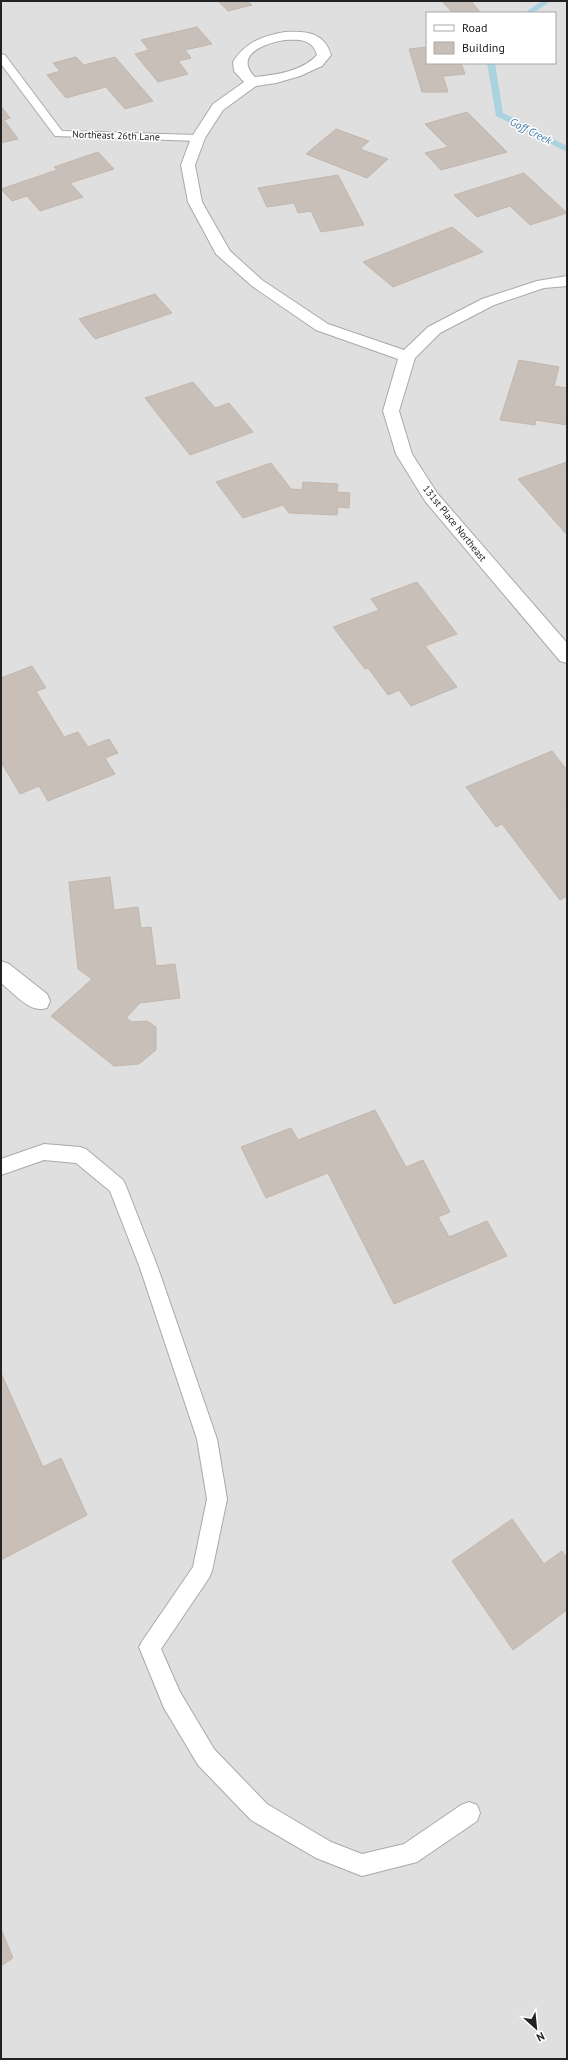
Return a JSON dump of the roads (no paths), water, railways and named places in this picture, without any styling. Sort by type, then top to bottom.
[{"type":"street","points":[[252,82],[241,71],[240,62],[245,53],[256,44],[271,38],[297,35],[307,37],[324,50],[324,55],[317,63],[300,71],[276,79],[252,82],[218,107],[198,138],[188,164],[195,202],[224,254],[257,283],[322,326],[407,356],[434,330],[488,302],[542,284],[567,281]]},
{"type":"street","name":"131st Place Northeast","points":[[407,356],[391,411],[404,454],[431,497],[567,656]]},
{"type":"street","points":[[1,970],[39,1001]]},
{"type":"lane","name":"Northeast 26th Lane","points":[[1,57],[59,134],[198,138]]},
{"type":"lane","points":[[1,1167],[44,1152],[80,1155],[117,1186],[150,1268],[207,1439],[217,1499],[202,1571],[150,1647],[172,1700],[206,1757],[259,1812],[324,1850],[362,1865],[409,1854],[469,1813]]},
{"type":"waterway","name":"Goff Creek","points":[[530,12],[547,1]]},
{"type":"waterway","name":"Goff Creek","points":[[491,64],[499,114],[567,149]]}]
